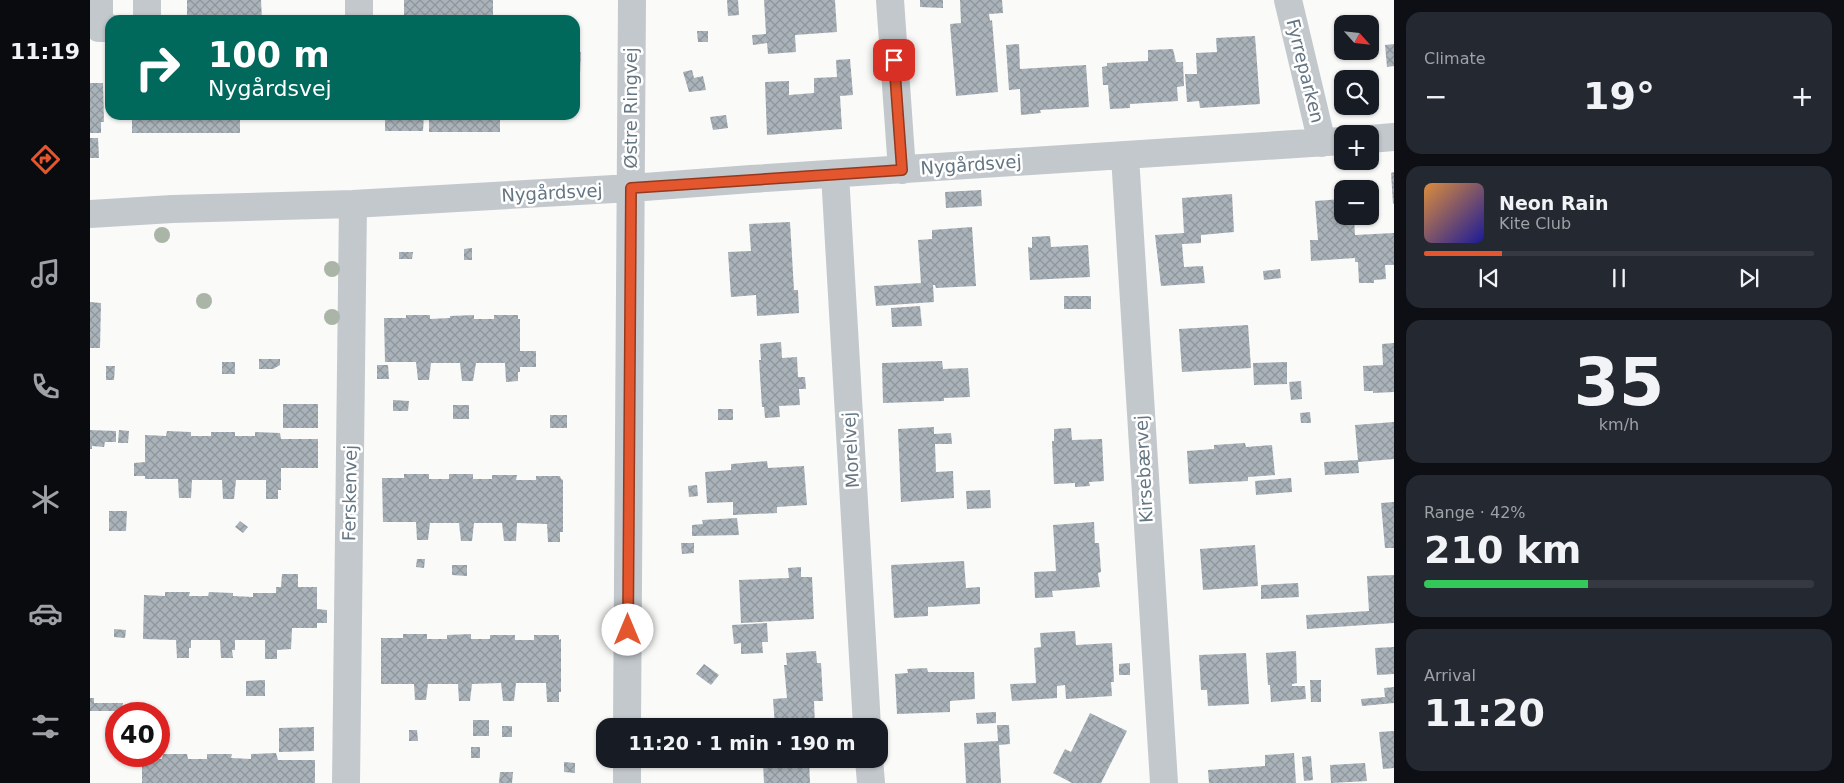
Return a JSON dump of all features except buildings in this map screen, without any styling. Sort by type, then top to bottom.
[{"type":"street","points":[[99,0],[99,28],[105,28]]},
{"type":"street","points":[[147,0],[148,15]]},
{"type":"street","points":[[359,0],[359,15]]},
{"type":"street","name":"Østre Ringvej","points":[[627,718],[632,0]]},
{"type":"street","points":[[890,0],[902,170]]},
{"type":"street","name":"Fyrreparken","points":[[1288,0],[1332,142]]},
{"type":"street","points":[[1379,138],[1394,137]]},
{"type":"street","name":"Nygårdsvej","points":[[90,214],[172,209],[353,204],[631,188],[1332,142]]},
{"type":"street","name":"Kirsebærvej","points":[[1125,156],[1164,783]]},
{"type":"street","name":"Morelvej","points":[[836,174],[867,718]]},
{"type":"street","name":"Ferskenvej","points":[[346,783],[353,204]]},
{"type":"street","points":[[627,768],[627,783]]},
{"type":"street","points":[[870,768],[871,783]]},
{"type":"route","points":[[628,630],[631,188],[902,170],[894,60]]}]
